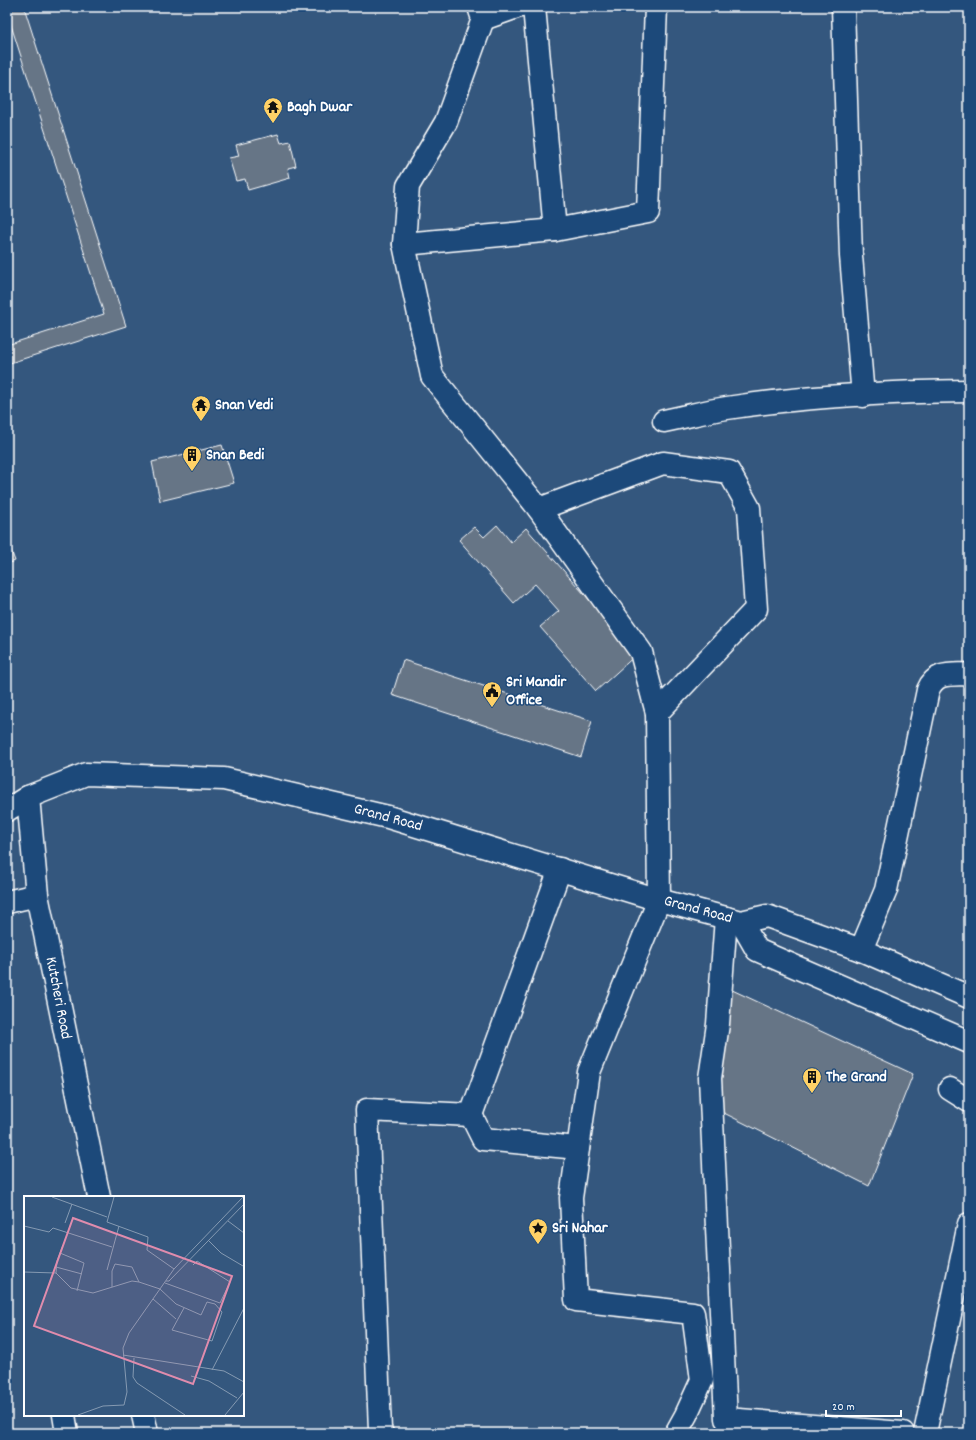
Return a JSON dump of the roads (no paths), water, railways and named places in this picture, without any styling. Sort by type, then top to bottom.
[{"type":"street","points":[[516,7],[481,13],[446,122],[408,186],[404,244],[432,376],[539,509],[641,652],[657,713],[659,900],[589,1072],[571,1198],[576,1300],[693,1313],[702,1380],[676,1433]]},
{"type":"street","points":[[534,7],[555,230]]},
{"type":"street","points":[[404,244],[555,230],[648,212],[656,7]]},
{"type":"street","points":[[842,7],[850,256],[863,396]]},
{"type":"street","points":[[664,421],[725,408],[759,404],[863,396],[969,391]]},
{"type":"street","points":[[539,509],[663,463],[729,472],[749,508],[756,609],[657,713]]},
{"type":"street","points":[[861,950],[886,890],[928,690],[932,681],[939,676],[969,674]]},
{"type":"street","name":"Grand Road","points":[[7,810],[28,797],[86,774],[224,779],[388,817],[659,900],[733,920],[767,916],[861,950],[969,998]]},
{"type":"street","name":"Kutcheri Road","points":[[28,797],[37,895],[99,1196]]},
{"type":"street","points":[[560,870],[471,1115],[483,1139],[578,1148]]},
{"type":"street","points":[[7,902],[37,895]]},
{"type":"street","points":[[733,920],[710,1078],[726,1419],[903,1433]]},
{"type":"street","name":"Grand Road","points":[[733,920],[757,950],[969,1042]]},
{"type":"street","points":[[950,1089],[969,1101]]},
{"type":"street","points":[[382,1433],[380,1430],[366,1110],[471,1115]]},
{"type":"street","points":[[925,1433],[969,1224]]},
{"type":"street","points":[[64,1416],[67,1433]]},
{"type":"street","points":[[143,1416],[147,1433]]},
{"type":"place","name":"Bagh Dwar","points":[[273,124]]},
{"type":"place","name":"Snan Vedi","points":[[201,422]]},
{"type":"place","name":"Snan Bedi","points":[[192,472]]},
{"type":"place","name":"Sri Mandir Office","points":[[492,708]]},
{"type":"place","name":"The Grand","points":[[812,1094]]},
{"type":"place","name":"Sri Nahar","points":[[538,1245]]}]
